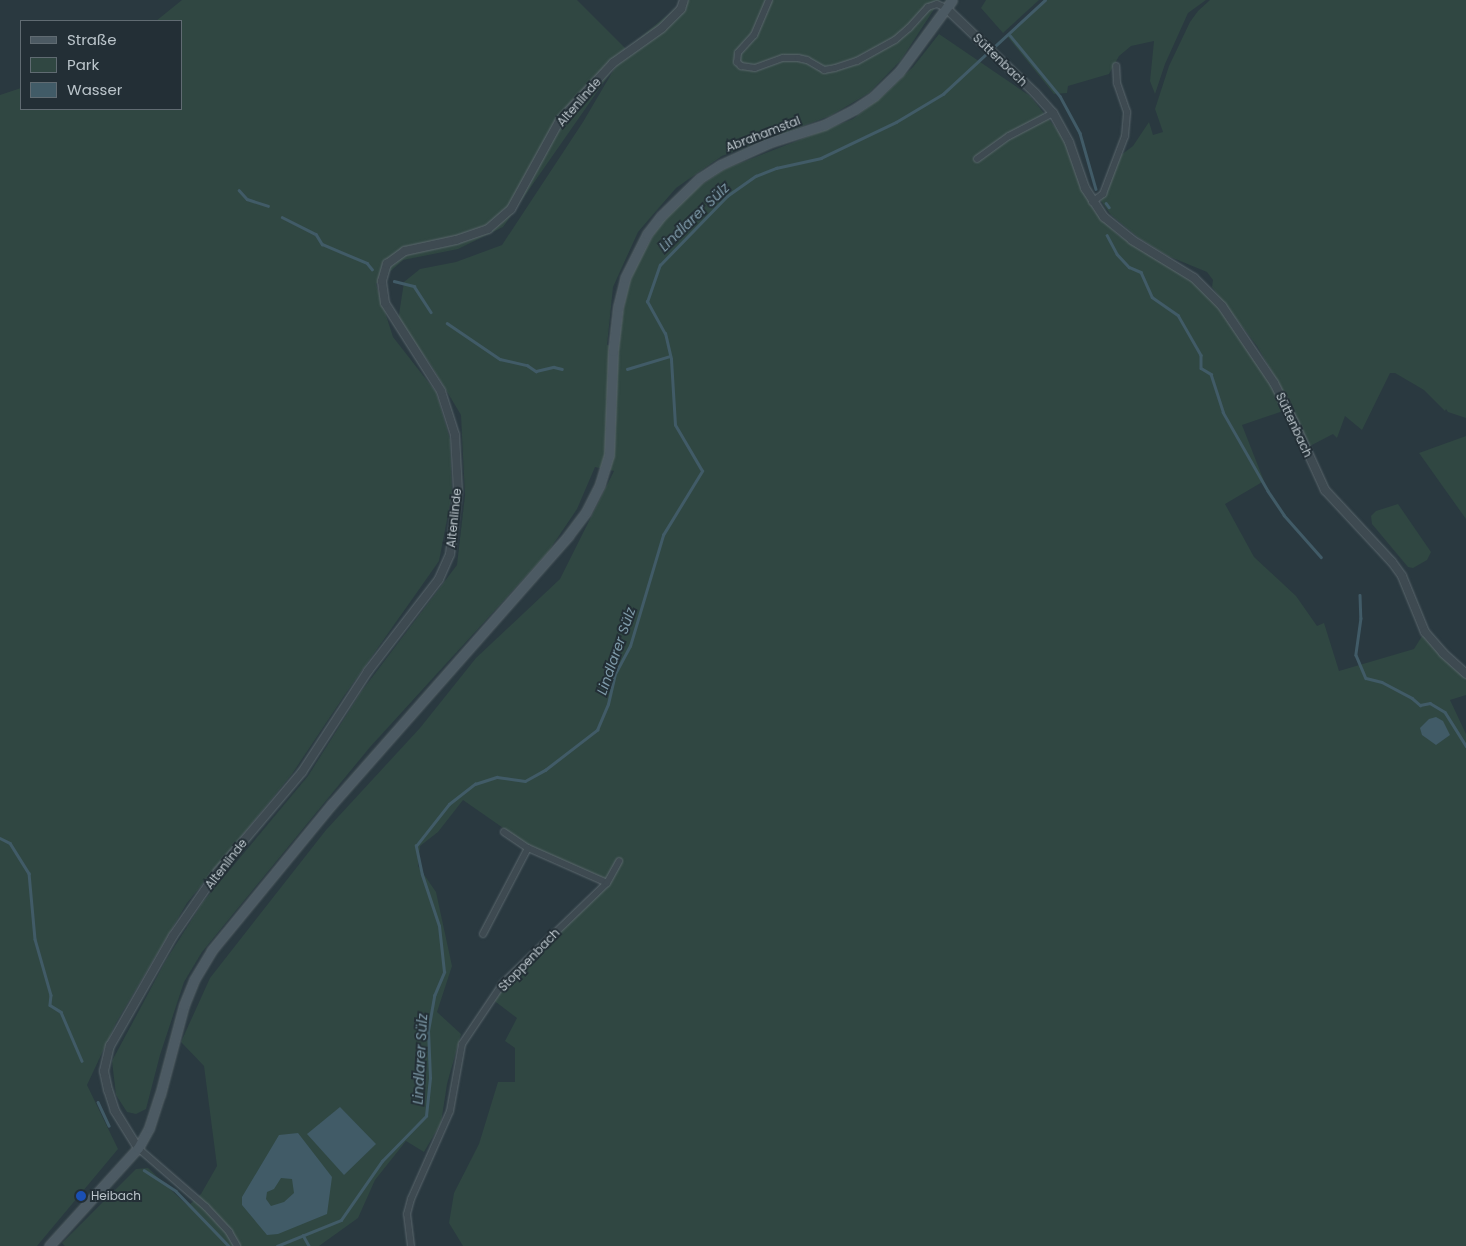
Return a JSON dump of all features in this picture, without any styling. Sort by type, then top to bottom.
[{"type":"main road","name":"Abrahamstal","points":[[49,1246],[138,1148],[149,1128],[184,1005],[194,980],[212,950],[387,740],[568,536],[586,512],[600,484],[609,456],[613,351],[618,307],[625,278],[656,222],[680,194],[720,165],[772,142],[824,125],[870,99],[899,72],[952,0]]},
{"type":"street","name":"Altenlinde","points":[[138,1148],[115,1111],[108,1090],[104,1071],[110,1046],[173,936],[201,895],[218,871],[302,772],[368,671],[439,580],[450,554],[458,491],[455,435],[441,391],[385,303],[382,281],[387,264],[405,251],[456,240],[488,229],[512,209],[560,120],[613,63],[662,28],[681,9],[684,0]]},
{"type":"street","points":[[769,0],[754,35],[738,53],[737,62],[741,66],[755,68],[783,58],[798,58],[807,60],[824,70],[835,68],[857,61],[895,40],[928,7],[936,4],[946,8]]},
{"type":"street","name":"Süttenbach","points":[[946,8],[1035,93],[1053,113],[1069,142],[1084,188],[1104,217],[1119,231],[1194,278],[1222,306],[1257,356],[1278,392],[1324,490],[1392,562],[1402,576],[1425,632],[1443,653],[1466,674]]},
{"type":"street","points":[[1092,202],[1103,194],[1125,136],[1127,112],[1117,83],[1116,66]]},
{"type":"street","points":[[977,159],[1009,136],[1053,113]]},
{"type":"street","points":[[504,832],[528,848],[607,883]]},
{"type":"street","points":[[483,934],[528,848]]},
{"type":"street","name":"Stoppenbach","points":[[411,1246],[408,1237],[407,1214],[411,1198],[450,1111],[462,1044],[503,983],[607,883],[619,861]]},
{"type":"street","points":[[138,1148],[206,1207],[229,1232],[237,1246]]},
{"type":"green space","points":[[182,0],[577,0],[626,49],[686,0],[940,0],[901,60],[869,93],[830,116],[722,156],[676,188],[638,232],[613,287],[607,345],[618,346],[627,288],[639,259],[661,223],[692,191],[725,169],[853,119],[885,94],[913,67],[939,34],[1030,96],[1063,137],[1096,213],[1118,235],[1176,270],[1208,294],[1255,357],[1286,410],[1242,425],[1264,481],[1225,504],[1254,557],[1296,596],[1317,626],[1324,623],[1339,671],[1414,649],[1424,633],[1466,675],[1466,695],[1450,700],[1466,734],[1466,1246],[463,1246],[449,1223],[454,1193],[479,1144],[498,1082],[515,1082],[515,1048],[505,1041],[517,1018],[492,999],[606,883],[539,853],[463,800],[438,832],[420,846],[418,866],[436,892],[452,966],[437,1012],[461,1034],[447,1084],[441,1123],[424,1152],[406,1141],[375,1180],[358,1218],[319,1246],[65,1246],[62,1243],[136,1169],[148,1168],[188,1206],[201,1194],[217,1166],[204,1066],[181,1042],[210,978],[326,830],[420,728],[476,658],[560,579],[614,471],[595,467],[577,509],[548,552],[370,747],[202,952],[184,982],[160,1055],[146,1109],[136,1114],[127,1112],[116,1095],[112,1061],[166,960],[203,902],[308,776],[361,692],[457,565],[465,495],[461,415],[431,365],[398,321],[404,282],[420,269],[456,262],[502,245],[583,122],[620,59],[503,227],[458,249],[403,260],[376,284],[393,337],[436,392],[450,439],[452,494],[439,561],[344,696],[292,774],[187,903],[116,1023],[87,1085],[118,1149],[37,1246],[0,1246],[0,95],[20,88],[20,110],[182,110],[182,20],[157,20]]},
{"type":"green space","points":[[986,0],[1039,0],[1003,33],[981,8]]},
{"type":"green space","points":[[1047,0],[1206,0],[1188,13],[1165,64],[1155,94],[1150,81],[1154,41],[1131,46],[1119,56],[1109,74],[1068,86],[1067,93],[1054,94],[1007,36]]},
{"type":"green space","points":[[1210,0],[1466,0],[1466,418],[1448,412],[1446,409],[1445,411],[1424,390],[1395,373],[1390,373],[1362,430],[1345,416],[1337,438],[1333,434],[1310,446],[1278,382],[1257,346],[1212,287],[1213,280],[1207,272],[1168,256],[1139,238],[1111,215],[1101,201],[1121,155],[1133,146],[1149,122],[1153,135],[1163,132],[1155,109],[1169,66],[1190,22]]},
{"type":"green space","points":[[1466,436],[1466,519],[1419,453]]},
{"type":"green space","points":[[1398,504],[1431,552],[1427,560],[1413,568],[1408,567],[1372,524],[1371,516],[1376,511]]},
{"type":"water","points":[[1436,717],[1443,721],[1450,735],[1436,745],[1422,735],[1420,728],[1429,719]]},
{"type":"water","points":[[340,1107],[376,1144],[344,1175],[307,1134]]},
{"type":"water","points":[[298,1133],[332,1177],[327,1214],[278,1234],[267,1235],[242,1205],[242,1197],[279,1135]],"holes":[[[281,1178],[292,1179],[294,1193],[284,1202],[271,1206],[266,1199],[267,1192],[274,1189]]]},
{"type":"waterway","name":"Lindlarer Sülz","points":[[994,47],[1045,0]]},
{"type":"waterway","points":[[1009,34],[1060,96],[1080,133],[1096,189]]},
{"type":"waterway","name":"Lindlarer Sülz","points":[[277,1246],[341,1220],[382,1161],[426,1116],[430,1078],[428,1031],[434,996],[444,972],[439,926],[422,875],[416,846],[449,804],[475,784],[497,777],[525,781],[545,770],[597,730],[608,704],[615,674],[630,646],[663,535],[702,471],[675,425],[671,359],[665,334],[647,302],[660,265],[727,196],[756,176],[776,168],[821,158],[896,122],[943,94],[985,55]]},
{"type":"waterway","points":[[239,190],[247,199],[268,206]]},
{"type":"waterway","points":[[1106,203],[1109,207]]},
{"type":"waterway","points":[[282,217],[316,234],[322,244],[367,263],[372,269]]},
{"type":"waterway","points":[[1107,235],[1117,254],[1129,267],[1141,272],[1152,297],[1178,315],[1201,355],[1201,368],[1211,374],[1223,412],[1268,491],[1284,515],[1321,557]]},
{"type":"waterway","points":[[394,281],[414,286],[431,312]]},
{"type":"waterway","points":[[447,323],[500,359],[527,365],[536,371],[554,367],[562,369]]},
{"type":"waterway","points":[[627,369],[670,356]]},
{"type":"waterway","points":[[1360,595],[1361,618],[1356,655],[1366,678],[1382,682],[1412,698],[1420,705],[1430,703],[1445,712],[1466,746]]},
{"type":"waterway","points":[[0,838],[10,843],[29,873],[35,939],[51,995],[50,1005],[61,1012],[82,1061]]},
{"type":"waterway","points":[[98,1102],[109,1126]]},
{"type":"waterway","points":[[144,1170],[176,1191],[229,1246]]},
{"type":"waterway","name":"Heibach","points":[[303,1235],[309,1246]]},
{"type":"place","name":"Heibach","points":[[81,1196]]}]
